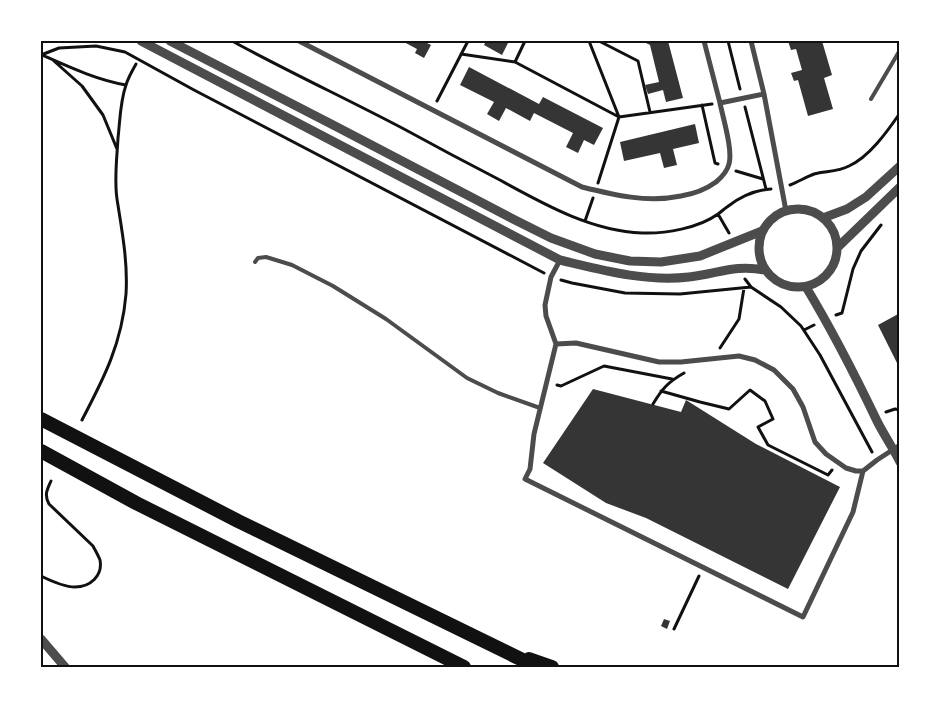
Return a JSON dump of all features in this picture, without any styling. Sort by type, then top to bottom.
[{"type":"highway","points":[[41,419],[238,521],[536,667]]},
{"type":"highway","points":[[41,451],[136,503],[464,667]]},
{"type":"highway","points":[[495,647],[552,667]]},
{"type":"street","points":[[141,41],[560,260],[626,276],[642,277],[689,277],[740,268],[765,270]]},
{"type":"street","points":[[170,41],[512,219],[551,238],[595,254],[630,261],[661,262],[700,256],[762,231]]},
{"type":"street","points":[[299,41],[582,187],[644,199],[669,198],[692,194],[708,188],[726,172],[730,162],[730,153],[720,103],[704,41]]},
{"type":"street","points":[[751,41],[764,94],[786,211]]},
{"type":"street","points":[[720,103],[764,94]]},
{"type":"street","points":[[823,218],[847,209],[866,196],[900,166]]},
{"type":"street","points":[[837,248],[900,187]]},
{"type":"street","points":[[799,209],[812,211],[823,218],[830,226],[837,248],[835,261],[828,273],[819,282],[806,287],[795,288],[783,285],[773,279],[765,270],[760,258],[759,244],[762,231],[768,222],[776,215],[799,209]]},
{"type":"street","points":[[560,260],[551,277],[545,305],[546,316],[556,344],[534,434],[530,469],[526,479],[803,616],[853,512],[863,471],[897,447]]},
{"type":"street","points":[[806,287],[826,320],[880,426],[897,447],[900,462]]},
{"type":"street","points":[[556,344],[576,343],[658,362],[682,362],[739,356],[755,360],[774,370],[793,389],[803,407],[815,442],[826,454],[851,470],[863,471]]},
{"type":"street","points":[[41,639],[65,667]]},
{"type":"lane","points":[[872,99],[900,50]]},
{"type":"lane","points":[[255,262],[258,258],[266,257],[292,266],[333,286],[386,319],[467,378],[498,393],[540,408]]},
{"type":"path","points":[[232,41],[549,206],[585,221],[624,232],[642,234],[688,228],[718,214],[727,206],[752,192],[782,188],[807,177],[838,170],[855,163],[882,137],[900,113]]},
{"type":"path","points":[[432,110],[468,41]]},
{"type":"path","points":[[515,62],[526,41]]},
{"type":"path","points":[[585,221],[619,117],[589,41]]},
{"type":"path","points":[[599,41],[638,61],[650,112]]},
{"type":"path","points":[[728,41],[766,189]]},
{"type":"path","points":[[461,54],[515,62],[619,117],[720,103]]},
{"type":"path","points":[[41,55],[115,83],[126,85]]},
{"type":"path","points":[[54,61],[82,86],[103,115],[118,150]]},
{"type":"path","points":[[82,420],[111,360],[121,330],[126,270],[116,187],[118,150],[120,116],[126,85],[136,64]]},
{"type":"path","points":[[718,214],[733,243]]},
{"type":"path","points":[[804,330],[842,313],[853,269],[861,251],[884,220]]},
{"type":"path","points":[[740,268],[745,281],[751,287],[781,307],[804,330],[820,355],[877,460]]},
{"type":"path","points":[[547,382],[561,386],[604,366],[672,379]]},
{"type":"path","points":[[661,391],[729,409],[750,390],[765,400],[773,419],[758,427],[768,445],[828,475],[836,462]]},
{"type":"path","points":[[41,498],[51,481]]},
{"type":"path","points":[[41,576],[75,587],[88,584],[94,580],[98,576],[100,565],[98,554],[93,546],[49,504],[46,499],[46,492]]},
{"type":"path","points":[[674,629],[704,566]]},
{"type":"building","points":[[402,41],[423,41],[431,45],[424,58],[415,53],[417,49]]},
{"type":"building","points":[[486,41],[509,41],[502,55],[484,45]]},
{"type":"building","points":[[642,41],[668,41],[683,98],[666,102],[663,90],[648,94],[645,85],[659,82],[650,45]]},
{"type":"building","points":[[788,41],[822,41],[832,75],[824,78],[833,109],[808,116],[798,80],[794,81],[791,73],[802,70],[796,49],[791,50]]},
{"type":"building","points":[[469,67],[539,104],[543,97],[603,128],[594,145],[584,140],[578,153],[566,147],[573,133],[534,113],[530,121],[506,108],[499,121],[487,114],[494,102],[460,85]]},
{"type":"building","points":[[695,124],[699,143],[673,149],[677,165],[664,168],[660,153],[624,161],[620,142]]},
{"type":"building","points":[[900,313],[900,363],[898,365],[878,325]]},
{"type":"building","points":[[593,389],[681,412],[686,400],[756,444],[840,487],[788,589],[646,518],[606,503],[543,463]]},
{"type":"building","points":[[664,619],[670,621],[667,629],[661,626]]}]
